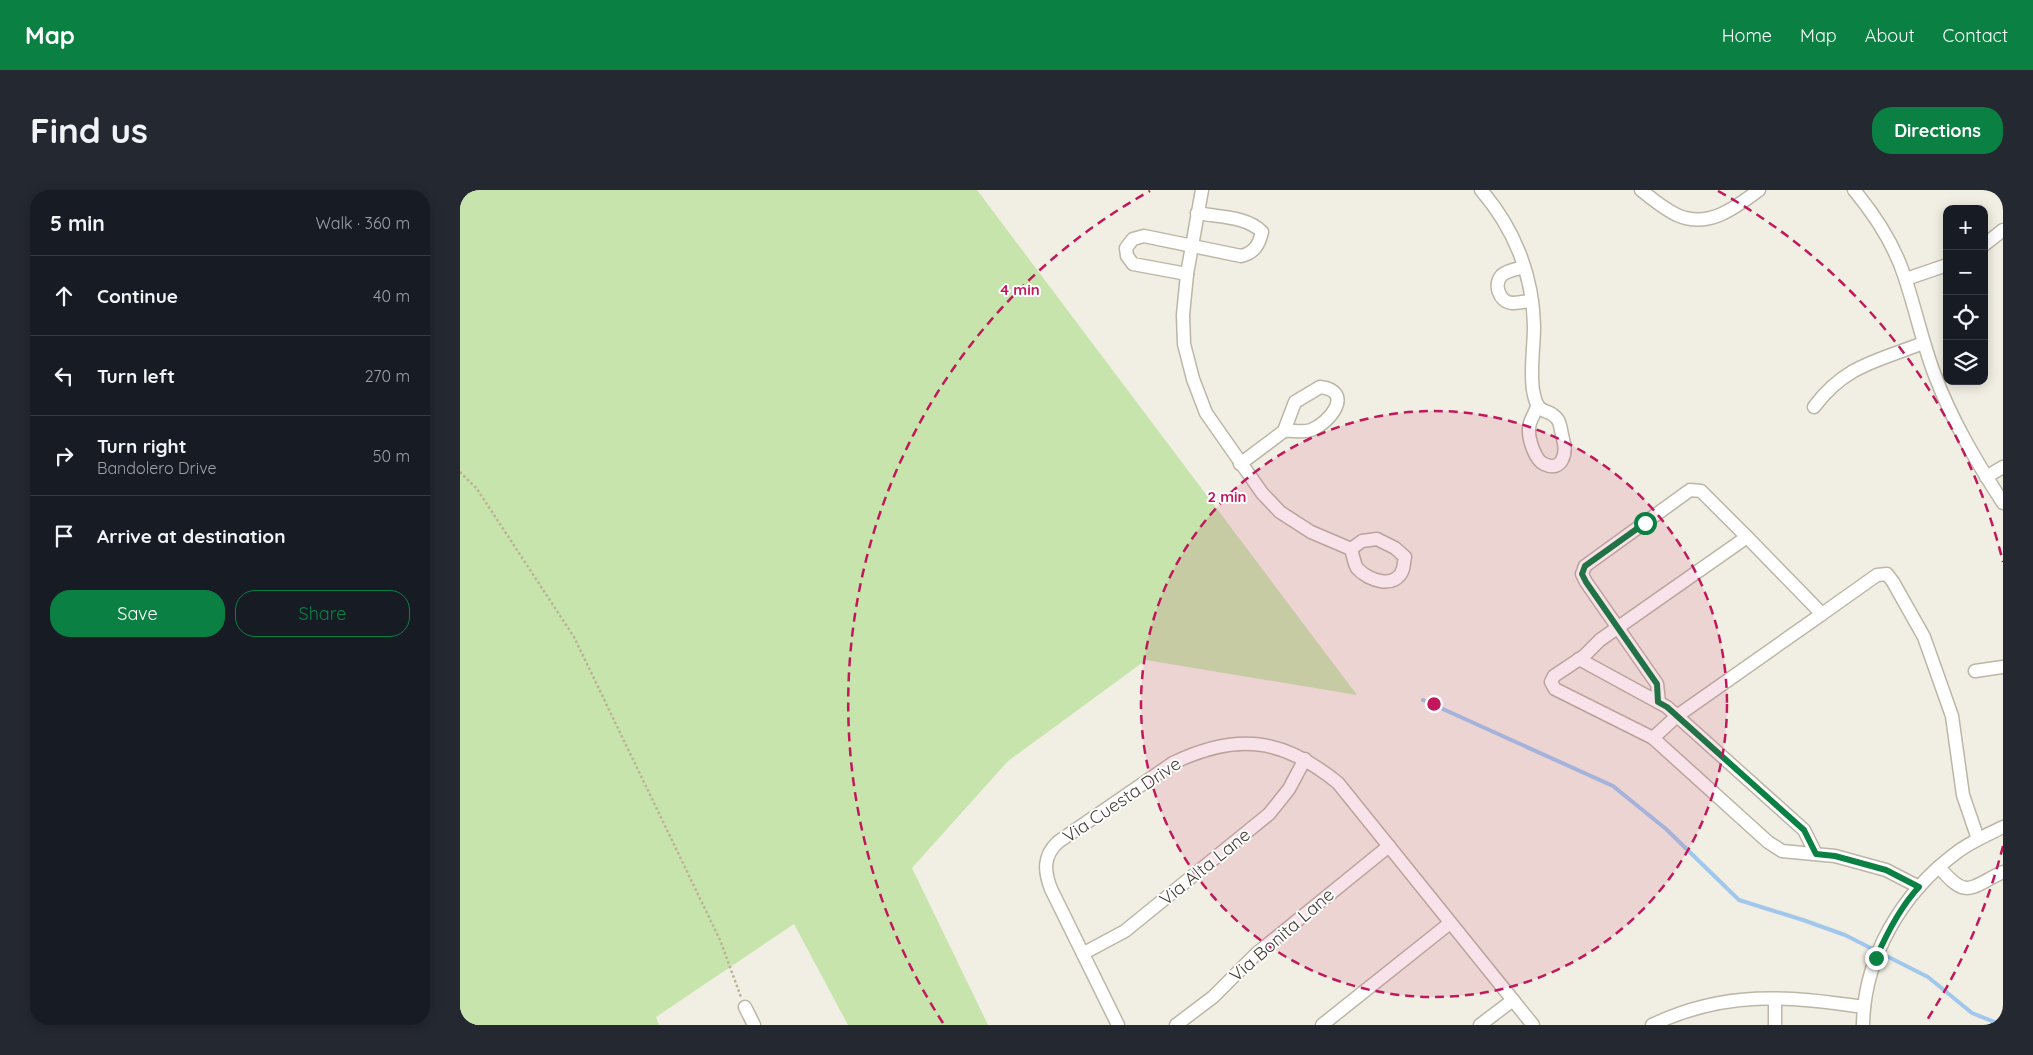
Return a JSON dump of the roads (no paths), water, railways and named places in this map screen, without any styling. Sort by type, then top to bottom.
[{"type":"street","points":[[1202,190],[1187,274],[1183,315],[1184,344],[1193,379],[1206,413],[1240,464],[1262,493],[1280,512],[1311,532],[1351,549]]},
{"type":"street","points":[[1481,190],[1509,229],[1524,267],[1532,301],[1534,324],[1531,370],[1537,406]]},
{"type":"street","points":[[1641,190],[1678,216],[1709,218],[1733,210],[1759,190]]},
{"type":"street","points":[[1854,190],[1890,244],[1906,279],[1923,343],[1950,412],[1970,451],[2003,503]]},
{"type":"street","points":[[1187,274],[1133,264],[1127,256],[1126,248],[1133,239],[1144,236],[1241,256],[1250,254],[1260,242],[1262,232],[1256,225],[1247,222],[1197,213]]},
{"type":"street","points":[[1988,242],[2003,230]]},
{"type":"street","points":[[1906,279],[1943,266]]},
{"type":"street","points":[[1524,267],[1503,274],[1497,286],[1499,293],[1505,301],[1511,303],[1532,301]]},
{"type":"street","points":[[1814,407],[1836,382],[1846,374],[1865,364],[1923,343]]},
{"type":"street","points":[[1240,464],[1284,431]]},
{"type":"street","points":[[1986,477],[2003,467]]},
{"type":"street","points":[[1658,702],[1657,684],[1582,574],[1585,566],[1690,490],[1701,491],[1822,614]]},
{"type":"street","points":[[1747,537],[1600,640],[1579,659],[1554,676],[1551,682],[1555,689],[1654,738],[1768,842],[1782,851],[1835,856],[1886,870],[1919,887]]},
{"type":"street","points":[[1654,738],[1677,716],[1878,575],[1887,574],[1924,637],[1952,716],[1963,795],[1978,839]]},
{"type":"street","points":[[1579,659],[1658,702],[1677,716],[1804,830],[1816,854]]},
{"type":"street","points":[[1975,671],[2003,667]]},
{"type":"street","name":"Via Cuesta Drive","points":[[1118,1025],[1051,889],[1045,866],[1047,857],[1058,842],[1173,764],[1193,754],[1214,747],[1251,744],[1287,750],[1305,759],[1338,783],[1533,1025]]},
{"type":"street","name":"Via Alta Lane","points":[[1084,953],[1125,930],[1269,814],[1289,789],[1305,759]]},
{"type":"street","points":[[1863,1025],[1864,1007],[1876,958],[1901,910],[1919,887],[1957,852],[2003,827]]},
{"type":"street","name":"Via Bonita Lane","points":[[1176,1025],[1213,997],[1256,954],[1389,846]]},
{"type":"street","points":[[1939,867],[1957,886],[1964,889],[1972,888],[2003,872]]},
{"type":"street","points":[[1322,1025],[1450,923]]},
{"type":"street","points":[[1652,1025],[1676,1013],[1718,1002],[1745,998],[1816,1000],[1864,1007]]},
{"type":"street","points":[[1775,999],[1775,1025]]},
{"type":"street","points":[[1480,1025],[1513,1000]]},
{"type":"street","points":[[745,1007],[754,1025]]},
{"type":"waterway","points":[[1423,700],[1613,786],[1666,829],[1739,900],[1845,935],[1928,977],[1972,1013],[2002,1025]]}]
